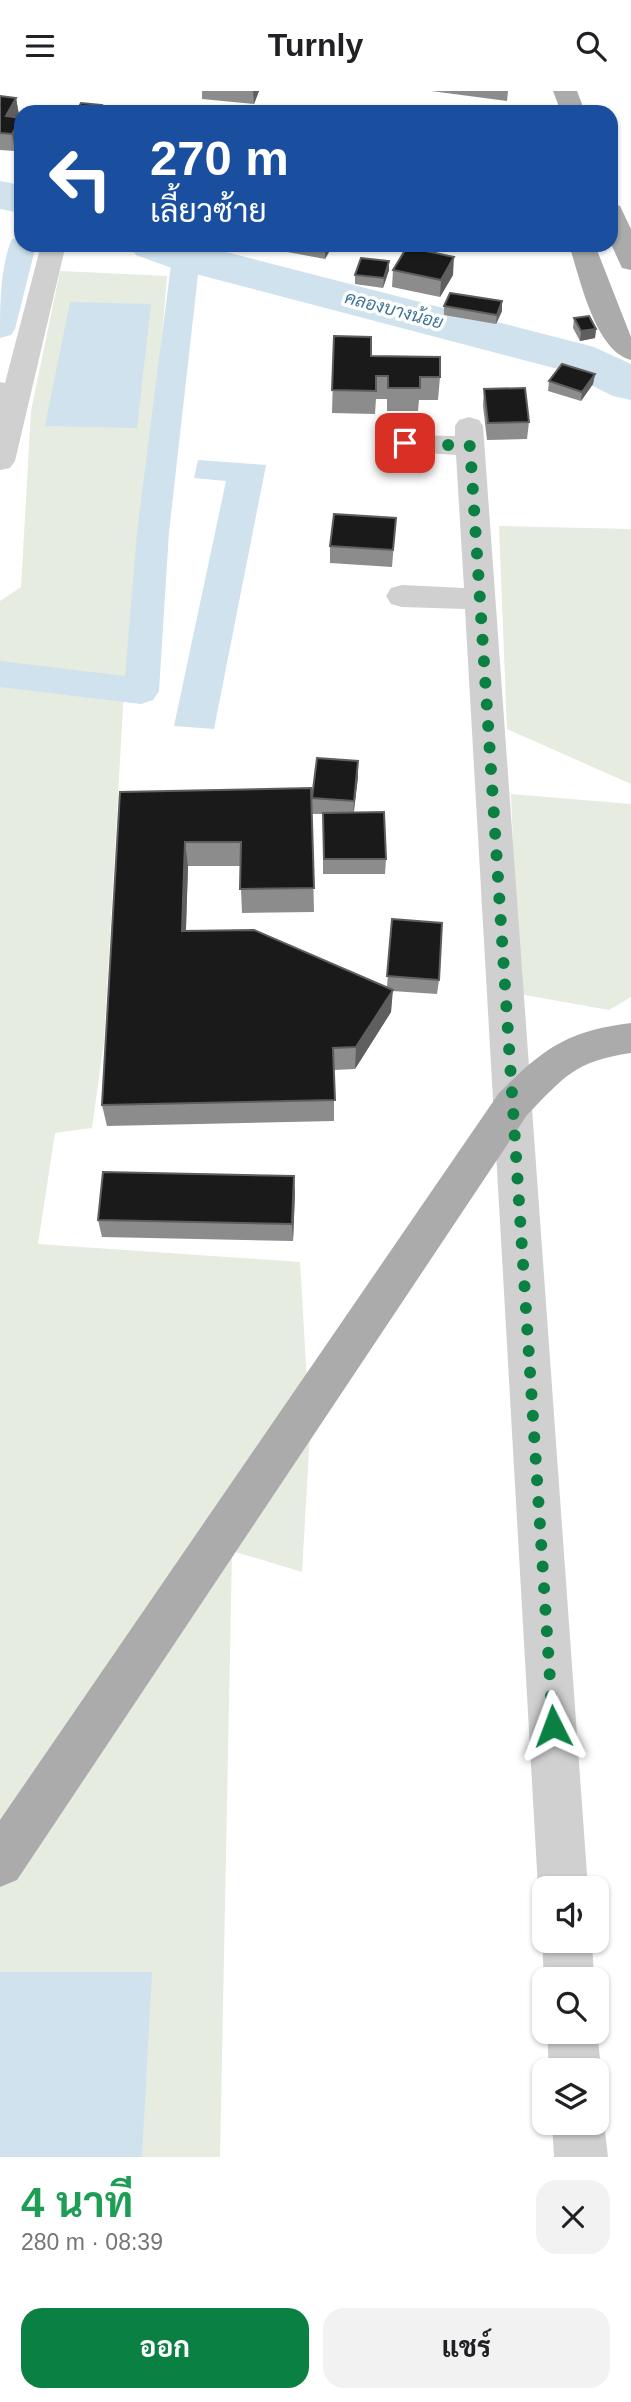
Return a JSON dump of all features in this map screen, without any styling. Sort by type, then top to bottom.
[{"type":"main road","points":[[618,229],[629,257]]},
{"type":"main road","points":[[585,252],[615,337],[631,352]]},
{"type":"main road","points":[[0,1863],[513,1104],[556,1061],[584,1045],[631,1038]]},
{"type":"street","points":[[0,461],[10,392],[51,252]]},
{"type":"street","points":[[405,443],[469,436],[562,1876]]},
{"type":"street","points":[[402,596],[480,599]]},
{"type":"street","points":[[579,2135],[581,2157]]},
{"type":"shaded area","points":[[60,271],[167,276],[148,506],[124,690],[104,1041],[92,1128],[55,1133],[38,1244],[300,1262],[310,1433],[302,1572],[232,1551],[220,2157],[0,2157],[0,601],[21,587],[31,411]]},
{"type":"shaded area","points":[[499,526],[631,529],[631,784],[507,729]]},
{"type":"shaded area","points":[[511,794],[631,804],[631,997],[609,1010],[519,994]]},
{"type":"water","points":[[70,302],[151,304],[137,428],[45,426]]},
{"type":"water","points":[[198,460],[266,465],[214,729],[174,726],[226,481],[194,478]]},
{"type":"water","points":[[0,1972],[152,1972],[142,2157],[0,2157]]},
{"type":"building","points":[[0,96],[16,98],[6,116],[14,117],[14,130],[12,134],[0,133]]},
{"type":"building","points":[[404,252],[430,252],[454,257],[441,280],[393,270]]},
{"type":"building","points":[[361,258],[389,261],[384,278],[355,275]]},
{"type":"building","points":[[450,293],[502,301],[497,315],[444,306]]},
{"type":"building","points":[[589,316],[596,329],[581,331],[574,318]]},
{"type":"building","points":[[334,336],[371,337],[371,356],[440,357],[440,377],[420,377],[420,388],[388,388],[388,376],[376,376],[376,391],[332,390]]},
{"type":"building","points":[[562,364],[595,374],[582,392],[549,381]]},
{"type":"building","points":[[525,388],[529,422],[488,423],[484,389]]},
{"type":"building","points":[[334,514],[396,518],[393,550],[330,546]]},
{"type":"building","points":[[317,758],[358,761],[354,801],[312,798]]},
{"type":"building","points":[[311,788],[314,888],[240,889],[241,842],[185,842],[182,931],[254,930],[393,990],[356,1047],[333,1048],[335,1100],[102,1105],[120,792]]},
{"type":"building","points":[[384,812],[386,859],[324,859],[323,813]]},
{"type":"building","points":[[392,919],[442,923],[439,980],[387,976]]},
{"type":"building","points":[[103,1172],[294,1176],[292,1224],[98,1220]]},
{"type":"waterway","name":"คลองบางน้อย","points":[[0,195],[14,198]]},
{"type":"waterway","points":[[0,329],[20,252]]},
{"type":"waterway","name":"คลองบางน้อย","points":[[172,252],[576,358],[631,384]]},
{"type":"waterway","points":[[0,674],[141,691],[153,532],[186,257]]},
{"type":"route","points":[[405,443],[470,446],[553,1726]]}]
